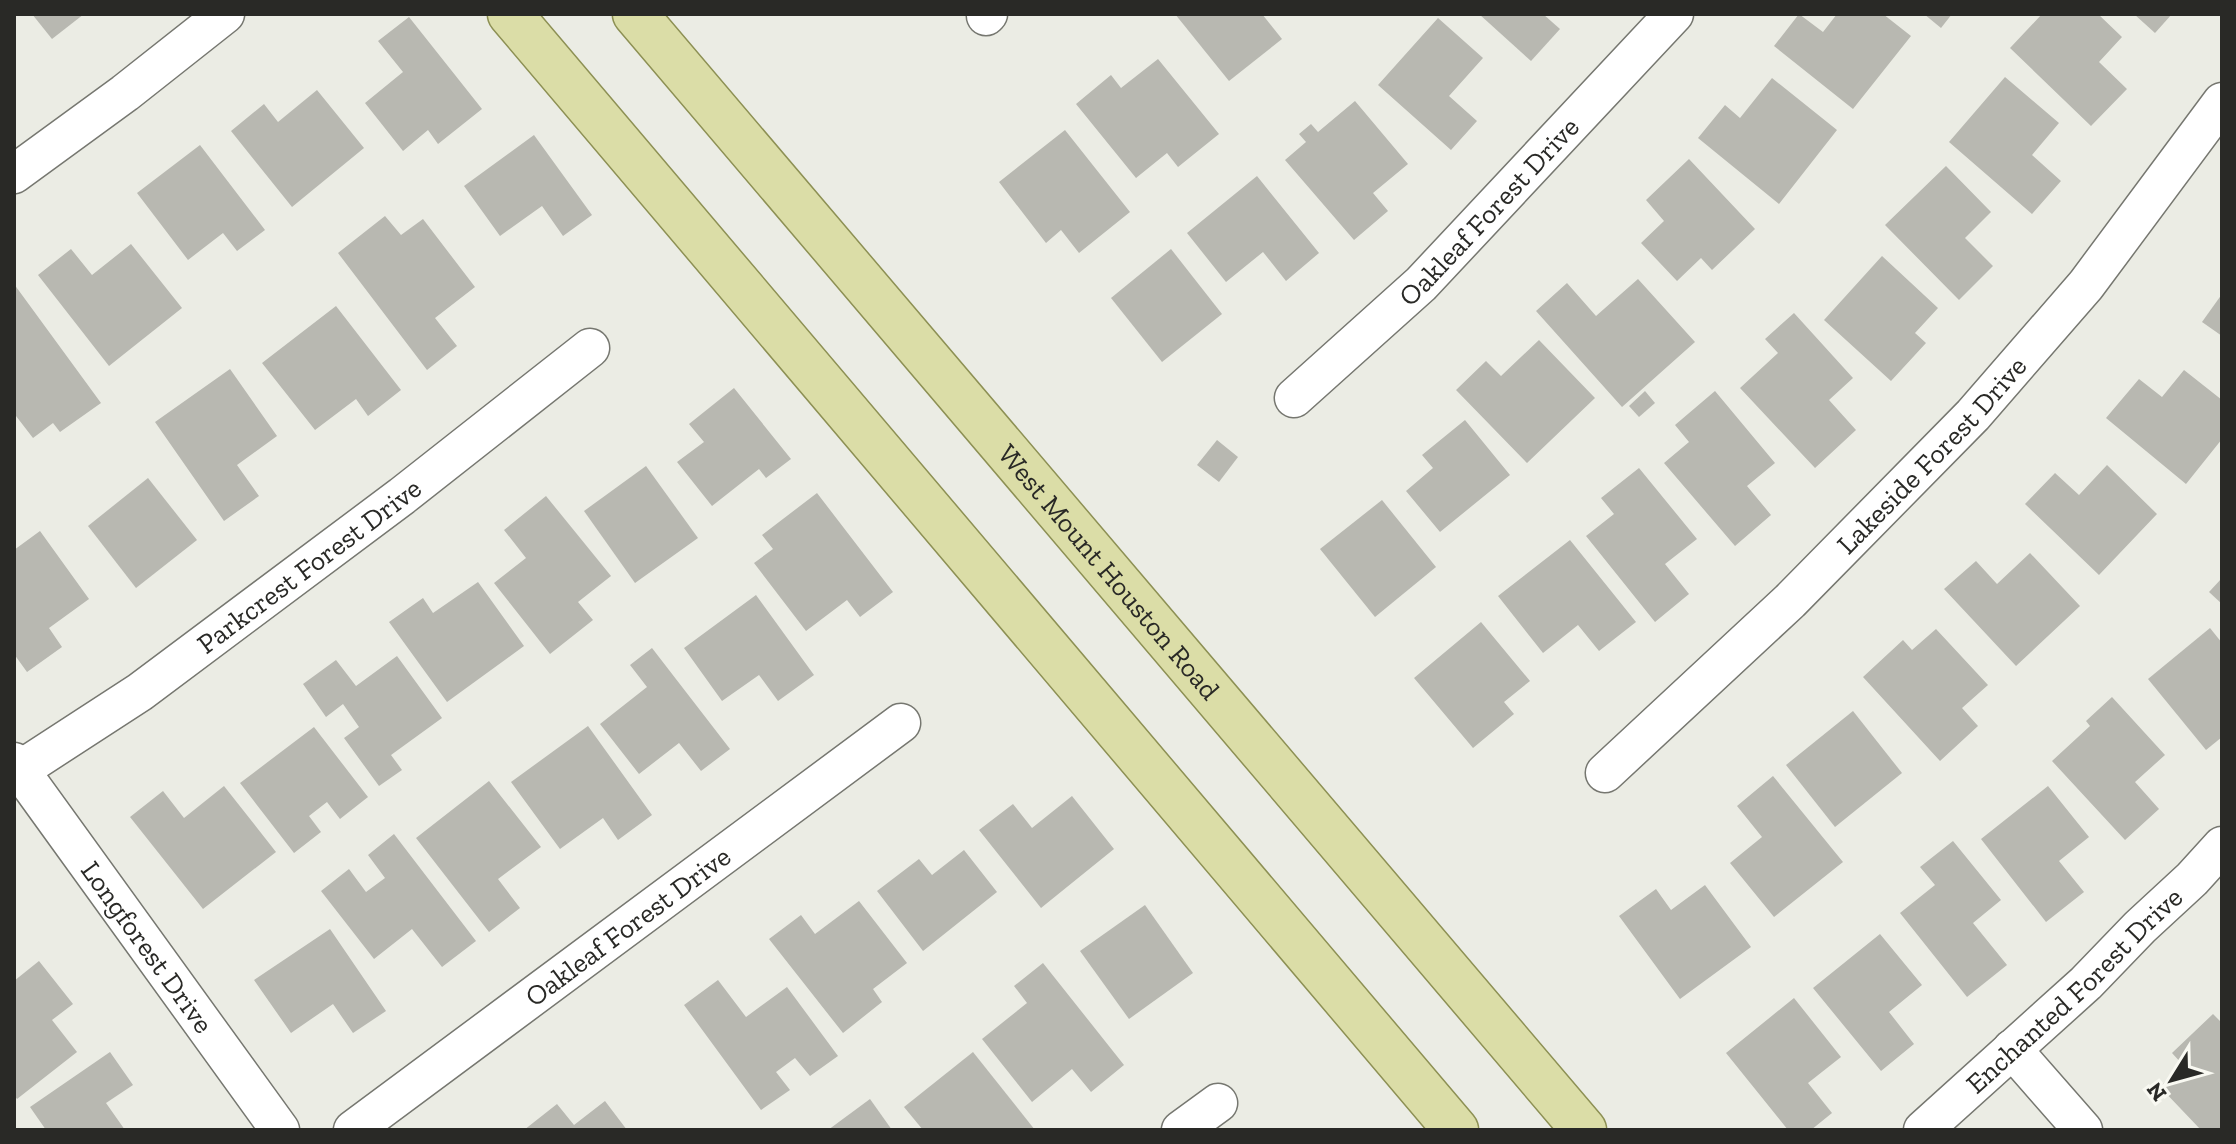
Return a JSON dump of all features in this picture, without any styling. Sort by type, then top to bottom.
[{"type":"main road","points":[[510,14],[1456,1130]]},
{"type":"main road","name":"West Mount Houston Road","points":[[635,14],[1584,1130]]},
{"type":"street","points":[[14,174],[125,93],[225,14]]},
{"type":"street","name":"Oakleaf Forest Drive","points":[[1294,398],[1421,284],[1674,14]]},
{"type":"street","name":"Lakeside Forest Drive","points":[[1605,773],[1790,601],[1973,415],[2086,285],[2222,102]]},
{"type":"street","name":"Parkcrest Forest Drive","points":[[17,766],[140,692],[402,496],[590,348]]},
{"type":"street","name":"Oakleaf Forest Drive","points":[[353,1130],[901,723]]},
{"type":"street","name":"Longforest Drive","points":[[17,766],[280,1130]]},
{"type":"street","name":"Enchanted Forest Drive","points":[[1923,1130],[2086,983],[2222,846]]},
{"type":"street","points":[[2012,1049],[2083,1130]]},
{"type":"street","points":[[1181,1130],[1218,1103]]},
{"type":"building","points":[[32,14],[84,14],[52,39]]},
{"type":"building","points":[[1175,14],[1262,14],[1282,39],[1229,81]]},
{"type":"building","points":[[1479,14],[1543,14],[1560,29],[1531,61]]},
{"type":"building","points":[[1799,14],[1823,32],[1837,14],[1883,14],[1911,36],[1853,109],[1774,46]]},
{"type":"building","points":[[1924,14],[1952,14],[1941,28]]},
{"type":"building","points":[[2042,14],[2098,14],[2122,37],[2099,62],[2127,89],[2091,126],[2010,48]]},
{"type":"building","points":[[2134,14],[2172,14],[2155,33]]},
{"type":"building","points":[[409,17],[482,109],[438,144],[428,130],[403,151],[365,103],[403,72],[378,41]]},
{"type":"building","points":[[1438,18],[1483,58],[1449,96],[1477,121],[1451,150],[1378,85]]},
{"type":"building","points":[[1158,59],[1219,134],[1178,167],[1167,153],[1136,178],[1076,104],[1111,75],[1121,88]]},
{"type":"building","points":[[2005,77],[2059,123],[2032,155],[2061,181],[2032,214],[1949,142]]},
{"type":"building","points":[[1772,78],[1837,130],[1779,204],[1698,138],[1725,105],[1740,118]]},
{"type":"building","points":[[317,90],[364,148],[292,207],[231,131],[264,104],[278,122]]},
{"type":"building","points":[[1355,101],[1408,164],[1373,193],[1388,211],[1354,240],[1285,160],[1306,142],[1299,134],[1311,124],[1318,132]]},
{"type":"building","points":[[1065,130],[1130,212],[1079,253],[1061,230],[1046,243],[999,182]]},
{"type":"building","points":[[534,135],[592,215],[563,236],[542,206],[500,236],[464,186]]},
{"type":"building","points":[[200,145],[265,230],[237,251],[223,233],[188,260],[137,193]]},
{"type":"building","points":[[1689,159],[1755,229],[1712,270],[1701,258],[1677,281],[1641,243],[1664,221],[1646,200]]},
{"type":"building","points":[[1946,166],[1991,212],[1965,238],[1993,266],[1959,300],[1885,225]]},
{"type":"building","points":[[1257,176],[1319,253],[1286,281],[1263,252],[1226,282],[1187,233]]},
{"type":"building","points":[[385,216],[401,235],[423,219],[475,287],[435,318],[457,346],[427,370],[338,253]]},
{"type":"building","points":[[131,244],[182,308],[109,366],[38,275],[71,249],[92,275]]},
{"type":"building","points":[[1171,249],[1222,314],[1162,362],[1111,298]]},
{"type":"building","points":[[1882,256],[1938,308],[1915,333],[1926,343],[1891,381],[1824,320]]},
{"type":"building","points":[[1638,279],[1695,342],[1622,407],[1536,311],[1567,283],[1596,316]]},
{"type":"building","points":[[14,284],[101,403],[60,432],[53,423],[33,438],[16,416],[14,418]]},
{"type":"building","points":[[2222,294],[2222,336],[2202,322]]},
{"type":"building","points":[[336,306],[401,390],[368,416],[356,399],[315,430],[262,363]]},
{"type":"building","points":[[1794,313],[1853,378],[1829,400],[1856,430],[1815,468],[1740,388],[1778,353],[1765,339]]},
{"type":"building","points":[[1539,340],[1595,398],[1527,463],[1456,390],[1486,361],[1501,376]]},
{"type":"building","points":[[230,369],[277,436],[237,465],[259,496],[224,521],[155,422]]},
{"type":"building","points":[[2184,370],[2222,400],[2222,439],[2186,484],[2106,418],[2139,379],[2162,397]]},
{"type":"building","points":[[734,388],[791,459],[766,478],[759,469],[712,506],[677,462],[704,442],[689,424]]},
{"type":"building","points":[[1645,391],[1655,403],[1639,417],[1629,406]]},
{"type":"building","points":[[1715,391],[1775,463],[1747,486],[1771,515],[1735,546],[1664,463],[1689,442],[1675,425]]},
{"type":"building","points":[[1465,420],[1510,475],[1440,532],[1406,491],[1433,468],[1422,455]]},
{"type":"building","points":[[1217,440],[1238,457],[1219,482],[1197,465]]},
{"type":"building","points":[[2107,465],[2157,514],[2099,575],[2025,504],[2055,473],[2079,495]]},
{"type":"building","points":[[646,466],[698,538],[635,583],[584,511]]},
{"type":"building","points":[[1639,468],[1697,539],[1665,564],[1689,594],[1655,622],[1586,536],[1614,514],[1601,498]]},
{"type":"building","points":[[148,478],[197,540],[136,588],[88,526]]},
{"type":"building","points":[[817,493],[893,592],[860,617],[847,600],[806,631],[754,563],[773,549],[762,535]]},
{"type":"building","points":[[546,496],[611,576],[578,602],[593,620],[550,654],[494,583],[526,558],[504,530]]},
{"type":"building","points":[[1382,500],[1436,567],[1375,617],[1320,549]]},
{"type":"building","points":[[40,531],[89,599],[49,628],[62,647],[27,672],[14,654],[14,550]]},
{"type":"building","points":[[1570,540],[1636,622],[1599,651],[1578,625],[1543,653],[1498,596]]},
{"type":"building","points":[[2030,553],[2080,606],[2016,666],[1944,589],[1976,561],[1997,584]]},
{"type":"building","points":[[2222,578],[2222,604],[2209,592]]},
{"type":"building","points":[[478,582],[524,646],[447,702],[389,622],[423,598],[433,613]]},
{"type":"building","points":[[756,595],[814,675],[778,701],[759,675],[722,701],[684,648]]},
{"type":"building","points":[[1481,622],[1530,681],[1504,702],[1514,714],[1473,748],[1414,678]]},
{"type":"building","points":[[2210,628],[2222,643],[2222,737],[2206,750],[2148,679]]},
{"type":"building","points":[[1936,629],[1988,685],[1962,708],[1978,726],[1940,761],[1863,677],[1903,640],[1912,650]]},
{"type":"building","points":[[652,648],[730,749],[701,771],[679,743],[639,774],[600,724],[647,687],[630,665]]},
{"type":"building","points":[[397,656],[442,718],[391,755],[402,770],[379,786],[344,738],[359,727],[343,704],[326,717],[303,684],[336,660],[356,686]]},
{"type":"building","points":[[2112,697],[2165,755],[2135,782],[2159,809],[2125,840],[2052,761],[2090,726],[2086,721]]},
{"type":"building","points":[[1853,711],[1902,773],[1835,827],[1786,765]]},
{"type":"building","points":[[588,726],[652,815],[618,840],[603,818],[560,849],[511,782]]},
{"type":"building","points":[[314,727],[368,797],[340,819],[327,802],[309,816],[321,832],[294,853],[240,783]]},
{"type":"building","points":[[1773,776],[1843,862],[1774,917],[1730,863],[1762,837],[1737,806]]},
{"type":"building","points":[[489,781],[541,847],[498,879],[520,908],[489,932],[416,838]]},
{"type":"building","points":[[224,786],[276,852],[203,909],[130,817],[163,791],[184,818]]},
{"type":"building","points":[[2048,786],[2089,837],[2059,861],[2084,892],[2046,922],[1981,839]]},
{"type":"building","points":[[1072,796],[1114,849],[1041,908],[979,830],[1013,804],[1032,828]]},
{"type":"building","points":[[394,834],[476,941],[442,967],[412,929],[374,959],[321,891],[349,869],[366,892],[385,878],[368,855]]},
{"type":"building","points":[[1953,841],[2001,900],[1973,923],[2007,965],[1967,997],[1900,913],[1935,885],[1920,867]]},
{"type":"building","points":[[964,850],[997,892],[923,951],[877,891],[919,859],[932,875]]},
{"type":"building","points":[[1705,885],[1751,947],[1680,999],[1619,916],[1656,889],[1671,910]]},
{"type":"building","points":[[859,901],[907,963],[873,989],[882,1002],[843,1033],[769,939],[801,915],[815,934]]},
{"type":"building","points":[[1145,905],[1193,973],[1129,1019],[1080,951]]},
{"type":"building","points":[[330,929],[386,1011],[353,1033],[333,1004],[291,1033],[254,980]]},
{"type":"building","points":[[1880,934],[1922,985],[1889,1012],[1914,1044],[1881,1071],[1813,988]]},
{"type":"building","points":[[39,961],[73,1004],[52,1020],[77,1052],[17,1099],[14,1095],[14,981]]},
{"type":"building","points":[[1043,963],[1124,1065],[1091,1092],[1072,1069],[1032,1102],[982,1039],[1027,1003],[1014,986]]},
{"type":"building","points":[[718,980],[746,1017],[787,987],[838,1056],[810,1076],[795,1058],[776,1072],[790,1090],[761,1110],[684,1005]]},
{"type":"building","points":[[1794,998],[1841,1057],[1808,1083],[1832,1113],[1811,1130],[1788,1130],[1726,1053]]},
{"type":"building","points":[[2213,1014],[2222,1023],[2222,1130],[2201,1130],[2160,1087],[2183,1065],[2172,1053]]},
{"type":"building","points":[[110,1052],[133,1085],[106,1103],[125,1130],[46,1130],[30,1107]]},
{"type":"building","points":[[973,1052],[1035,1130],[923,1130],[904,1107]]},
{"type":"building","points":[[870,1099],[892,1130],[828,1130]]},
{"type":"building","points":[[605,1101],[627,1130],[524,1130],[557,1104],[574,1125]]}]
